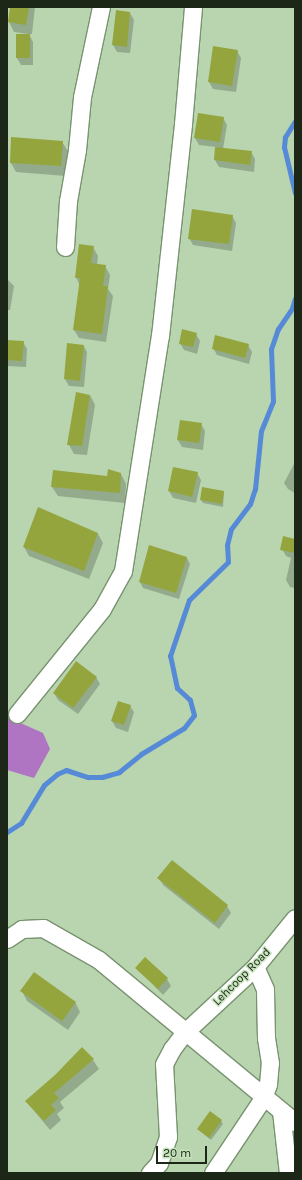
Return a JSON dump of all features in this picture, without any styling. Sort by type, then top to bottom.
[{"type":"street","points":[[65,247],[68,201],[77,150],[82,97],[101,7]]},
{"type":"street","points":[[17,714],[102,609],[123,572],[160,336],[183,124],[193,7]]},
{"type":"street","name":"Lehcoop Road","points":[[150,1173],[159,1163],[168,1138],[164,1064],[185,1032],[255,967],[295,918]]},
{"type":"street","points":[[7,939],[14,927],[43,928],[99,960],[263,1098],[295,1122]]},
{"type":"street","points":[[213,1173],[263,1098],[270,1063],[266,1038],[265,989],[255,967]]},
{"type":"street","points":[[282,1111],[288,1173]]},
{"type":"shaded area","points":[[7,717],[43,733],[50,749],[34,778],[7,770]]},
{"type":"building","points":[[10,7],[29,7],[26,25],[8,22]]},
{"type":"building","points":[[116,10],[130,12],[127,47],[112,45]]},
{"type":"building","points":[[16,34],[30,34],[30,58],[16,58]]},
{"type":"building","points":[[213,46],[238,50],[232,86],[208,82]]},
{"type":"building","points":[[198,113],[224,117],[220,142],[194,138]]},
{"type":"building","points":[[11,137],[63,141],[61,166],[10,163]]},
{"type":"building","points":[[215,147],[252,151],[250,165],[214,160]]},
{"type":"building","points":[[192,209],[233,215],[229,244],[188,239]]},
{"type":"building","points":[[79,244],[94,246],[91,263],[106,265],[103,286],[108,286],[102,334],[73,330],[80,278],[75,278]]},
{"type":"building","points":[[182,329],[197,333],[193,347],[179,344]]},
{"type":"building","points":[[215,335],[249,344],[245,358],[212,349]]},
{"type":"building","points":[[7,340],[24,341],[22,361],[7,360]]},
{"type":"building","points":[[67,343],[84,345],[80,381],[64,379]]},
{"type":"building","points":[[76,392],[90,395],[82,446],[67,445]]},
{"type":"building","points":[[180,420],[202,423],[199,443],[177,440]]},
{"type":"building","points":[[173,467],[198,472],[192,497],[168,491]]},
{"type":"building","points":[[108,469],[121,473],[120,493],[51,487],[53,470],[107,476]]},
{"type":"building","points":[[202,487],[224,491],[222,504],[200,500]]},
{"type":"building","points":[[38,507],[98,533],[84,571],[23,547]]},
{"type":"building","points":[[283,536],[295,539],[295,553],[280,550]]},
{"type":"building","points":[[149,545],[187,557],[176,593],[139,582]]},
{"type":"building","points":[[76,661],[97,677],[73,708],[53,693]]},
{"type":"building","points":[[118,701],[131,705],[124,725],[111,721]]},
{"type":"building","points":[[172,860],[228,905],[215,923],[157,878]]},
{"type":"building","points":[[145,957],[168,978],[158,989],[135,968]]},
{"type":"building","points":[[34,972],[76,1002],[62,1021],[20,991]]},
{"type":"building","points":[[82,1047],[94,1059],[54,1093],[59,1098],[51,1105],[56,1110],[44,1121],[25,1101],[55,1075]]},
{"type":"building","points":[[210,1111],[222,1120],[209,1138],[197,1129]]},
{"type":"waterway","points":[[295,121],[285,137],[284,147],[295,193]]},
{"type":"waterway","points":[[7,832],[21,823],[44,785],[57,774],[66,770],[88,777],[102,777],[119,772],[141,754],[184,728],[194,715],[190,700],[177,688],[170,656],[189,600],[228,562],[227,545],[231,529],[250,504],[255,489],[261,431],[273,401],[271,349],[278,329],[292,308],[295,298]]}]
